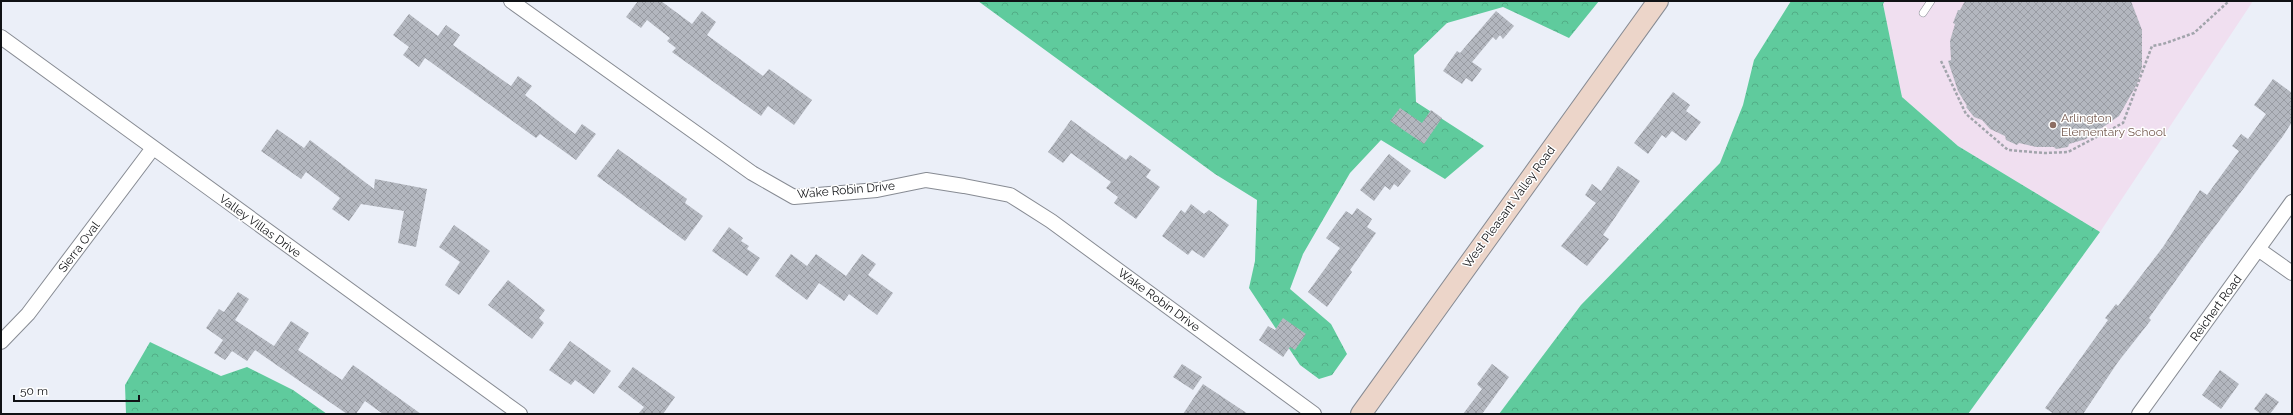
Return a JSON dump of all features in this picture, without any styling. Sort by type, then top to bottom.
[{"type":"main road","name":"West Pleasant Valley Road","points":[[1361,414],[1658,1]]},
{"type":"street","name":"Wake Robin Drive","points":[[511,1],[752,173],[794,197],[877,190],[926,180],[1010,195],[1051,221],[1314,414]]},
{"type":"street","name":"Valley Villas Drive","points":[[1,37],[520,414]]},
{"type":"street","name":"Sierra Oval","points":[[1,342],[28,314],[153,148]]},
{"type":"street","name":"Reichert Road","points":[[2140,414],[2292,202]]},
{"type":"street","points":[[2258,249],[2292,273]]},
{"type":"lane","points":[[1923,13],[1931,1]]},
{"type":"path","points":[[1941,61],[1966,114],[2008,150],[2044,154],[2068,152],[2123,123],[2152,46],[2163,44],[2194,33],[2229,1]]},
{"type":"shaded area","name":"Arlington Elementary School","points":[[1885,1],[2253,1],[2100,232],[1958,146],[1902,97],[1883,4]]},
{"type":"green space","points":[[978,1],[1599,1],[1569,38],[1503,7],[1447,23],[1414,55],[1416,102],[1484,146],[1445,179],[1381,140],[1350,173],[1303,254],[1290,289],[1331,324],[1347,354],[1332,375],[1319,379],[1300,365],[1249,288],[1255,261],[1257,200],[1215,174]]},
{"type":"green space","points":[[1791,1],[1885,1],[1883,4],[1902,97],[1958,146],[2100,232],[1968,414],[1499,414],[1581,305],[1720,163],[1743,105],[1754,60]]},
{"type":"green space","points":[[150,342],[221,376],[247,367],[293,390],[327,414],[126,414],[125,385]]},
{"type":"building","points":[[638,1],[661,1],[692,24],[702,11],[716,22],[707,35],[763,76],[769,69],[812,100],[794,125],[768,106],[761,116],[672,52],[676,48],[667,41],[670,38],[647,20],[641,28],[626,17]]},
{"type":"building","points":[[1965,1],[2131,1],[2142,30],[2142,67],[2137,84],[2119,116],[2086,139],[2069,144],[2068,147],[2056,149],[2054,147],[2036,147],[2019,143],[2017,145],[2006,140],[2005,136],[1990,129],[1982,120],[1974,117],[1966,107],[1967,106],[1958,91],[1948,61],[1951,60],[1950,41],[1955,24],[1953,23],[1958,10],[1960,10]]},
{"type":"building","points":[[1496,11],[1514,26],[1503,39],[1500,35],[1496,40],[1493,37],[1472,62],[1482,69],[1472,82],[1466,78],[1462,84],[1443,71],[1457,51],[1460,53]]},
{"type":"building","points":[[409,14],[438,36],[446,25],[460,35],[453,45],[511,86],[518,76],[532,86],[525,95],[575,134],[582,124],[596,134],[576,160],[540,134],[536,138],[425,58],[419,67],[403,55],[409,47],[393,35]]},
{"type":"building","points":[[2273,79],[2292,93],[2292,122],[2283,136],[2201,245],[2149,318],[2151,320],[2118,362],[2083,414],[2054,414],[2045,408],[2108,320],[2105,318],[2116,304],[2118,306],[2163,247],[2200,190],[2207,195],[2239,151],[2232,146],[2241,134],[2248,139],[2266,114],[2254,105]]},
{"type":"building","points":[[1673,92],[1690,105],[1686,111],[1701,122],[1686,141],[1672,131],[1666,138],[1662,135],[1648,154],[1634,143]]},
{"type":"building","points":[[1400,108],[1422,123],[1431,110],[1442,118],[1424,144],[1390,121]]},
{"type":"building","points":[[1071,120],[1126,160],[1130,155],[1151,170],[1146,177],[1160,187],[1136,219],[1114,203],[1118,197],[1106,188],[1111,182],[1071,153],[1063,163],[1048,152]]},
{"type":"building","points":[[277,129],[304,148],[310,140],[374,189],[375,179],[427,189],[416,247],[398,243],[404,211],[361,204],[349,221],[332,209],[340,198],[306,172],[301,179],[261,151]]},
{"type":"building","points":[[618,149],[687,199],[685,203],[703,216],[685,241],[597,176]]},
{"type":"building","points":[[1389,154],[1411,171],[1398,187],[1394,184],[1390,190],[1385,186],[1374,201],[1360,190]]},
{"type":"building","points":[[1618,166],[1640,181],[1603,235],[1609,239],[1587,266],[1561,246],[1596,203],[1585,195],[1592,184],[1601,191]]},
{"type":"building","points":[[1191,204],[1204,214],[1209,210],[1229,225],[1204,258],[1192,250],[1188,255],[1162,236],[1181,210],[1185,213]]},
{"type":"building","points":[[1357,208],[1372,219],[1367,227],[1376,233],[1350,270],[1352,272],[1327,307],[1308,292],[1340,248],[1326,238],[1346,211],[1352,215]]},
{"type":"building","points":[[454,225],[490,251],[459,295],[445,285],[460,262],[439,247]]},
{"type":"building","points":[[729,227],[743,238],[741,241],[749,246],[747,249],[760,258],[747,276],[712,251]]},
{"type":"building","points":[[791,254],[807,266],[816,254],[846,276],[862,254],[876,264],[868,275],[893,293],[877,315],[849,294],[844,301],[819,283],[807,300],[775,276]]},
{"type":"building","points":[[508,280],[545,310],[539,318],[544,323],[532,339],[488,305]]},
{"type":"building","points":[[238,292],[249,299],[235,320],[274,346],[291,321],[309,333],[298,350],[342,380],[353,365],[421,414],[383,414],[365,401],[356,414],[347,414],[255,350],[247,361],[232,351],[225,360],[214,353],[223,340],[206,328],[219,309],[224,312]]},
{"type":"building","points":[[1283,318],[1306,334],[1295,350],[1290,347],[1283,357],[1259,340],[1268,326],[1275,330]]},
{"type":"building","points":[[570,341],[611,371],[594,394],[575,380],[571,385],[549,370]]},
{"type":"building","points":[[1182,364],[1202,377],[1193,390],[1173,377]]},
{"type":"building","points":[[1492,364],[1509,377],[1482,414],[1463,414],[1482,389],[1477,384]]},
{"type":"building","points":[[633,367],[675,397],[663,414],[638,414],[644,407],[618,387]]},
{"type":"building","points":[[2220,370],[2239,384],[2221,409],[2202,395]]},
{"type":"building","points":[[1203,384],[1248,414],[1183,414]]},
{"type":"building","points":[[2266,393],[2279,402],[2270,414],[2261,414],[2254,409]]},
{"type":"place","name":"Arlington Elementary School","points":[[2053,125]]}]
